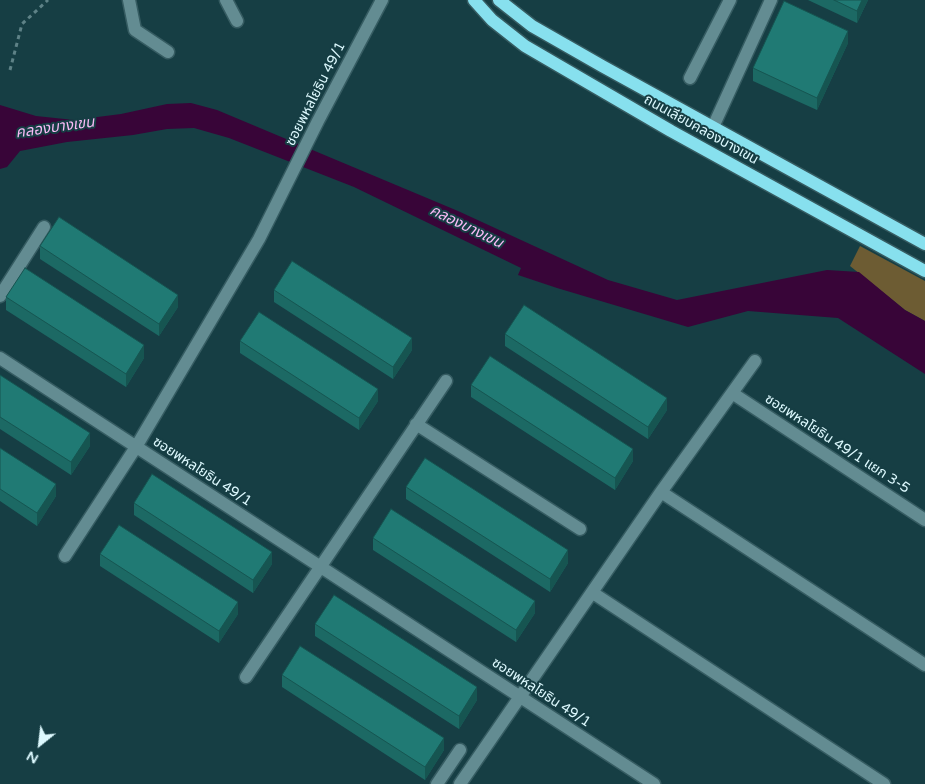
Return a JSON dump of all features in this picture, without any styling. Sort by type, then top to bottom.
[{"type":"main road","name":"ถนนเลียบคลองบางเขน","points":[[474,0],[492,20],[525,46],[671,131],[925,270]]},
{"type":"main road","name":"ถนนเลียบคลองบางเขน","points":[[499,0],[532,26],[925,244]]},
{"type":"street","points":[[129,0],[135,30],[168,52]]},
{"type":"street","points":[[226,0],[238,21]]},
{"type":"street","name":"ซอยพหลโยธิน 49/1","points":[[382,0],[318,121],[259,239],[136,446],[654,784]]},
{"type":"street","points":[[690,78],[730,0]]},
{"type":"street","points":[[713,127],[771,0]]},
{"type":"street","points":[[0,296],[44,227]]},
{"type":"street","points":[[0,358],[136,446],[65,556]]},
{"type":"street","points":[[449,766],[462,781],[593,593],[660,492],[755,361]]},
{"type":"street","points":[[246,677],[446,381]]},
{"type":"street","name":"ซอยพหลโยธิน 49/1 แยก 3-5","points":[[732,393],[925,520]]},
{"type":"street","points":[[416,424],[580,529]]},
{"type":"street","points":[[660,492],[925,664]]},
{"type":"street","points":[[593,593],[884,784]]},
{"type":"street","points":[[437,784],[460,750]]},
{"type":"path","points":[[10,70],[22,24],[48,0]]},
{"type":"shaded area","points":[[860,246],[925,281],[925,321],[905,310],[850,266]]},
{"type":"water","name":"คลองบางเขน","points":[[191,103],[217,110],[458,211],[608,280],[677,300],[827,270],[859,272],[905,310],[925,321],[925,374],[838,318],[748,311],[688,327],[518,275],[521,268],[354,187],[229,138],[194,128],[167,129],[133,135],[67,142],[20,151],[7,167],[0,169],[0,105],[36,116],[74,120],[121,114],[167,104]]},
{"type":"building","points":[[834,0],[862,0],[857,11]]},
{"type":"building","points":[[784,1],[848,31],[817,98],[753,68]]},
{"type":"building","points":[[59,217],[178,295],[159,324],[40,246]]},
{"type":"building","points":[[292,261],[412,338],[393,367],[274,290]]},
{"type":"building","points":[[25,268],[144,345],[126,374],[6,297]]},
{"type":"building","points":[[524,305],[667,398],[648,427],[505,334]]},
{"type":"building","points":[[259,312],[378,389],[359,418],[240,341]]},
{"type":"building","points":[[490,356],[633,449],[615,478],[471,385]]},
{"type":"building","points":[[0,375],[90,433],[71,462],[0,417]]},
{"type":"building","points":[[0,448],[56,484],[37,513],[0,489]]},
{"type":"building","points":[[425,458],[568,550],[550,579],[406,487]]},
{"type":"building","points":[[152,474],[272,552],[253,580],[134,503]]},
{"type":"building","points":[[391,509],[535,601],[516,630],[373,538]]},
{"type":"building","points":[[119,525],[238,602],[219,631],[100,554]]},
{"type":"building","points":[[334,595],[477,687],[459,716],[315,624]]},
{"type":"building","points":[[300,646],[444,738],[425,767],[282,675]]}]
